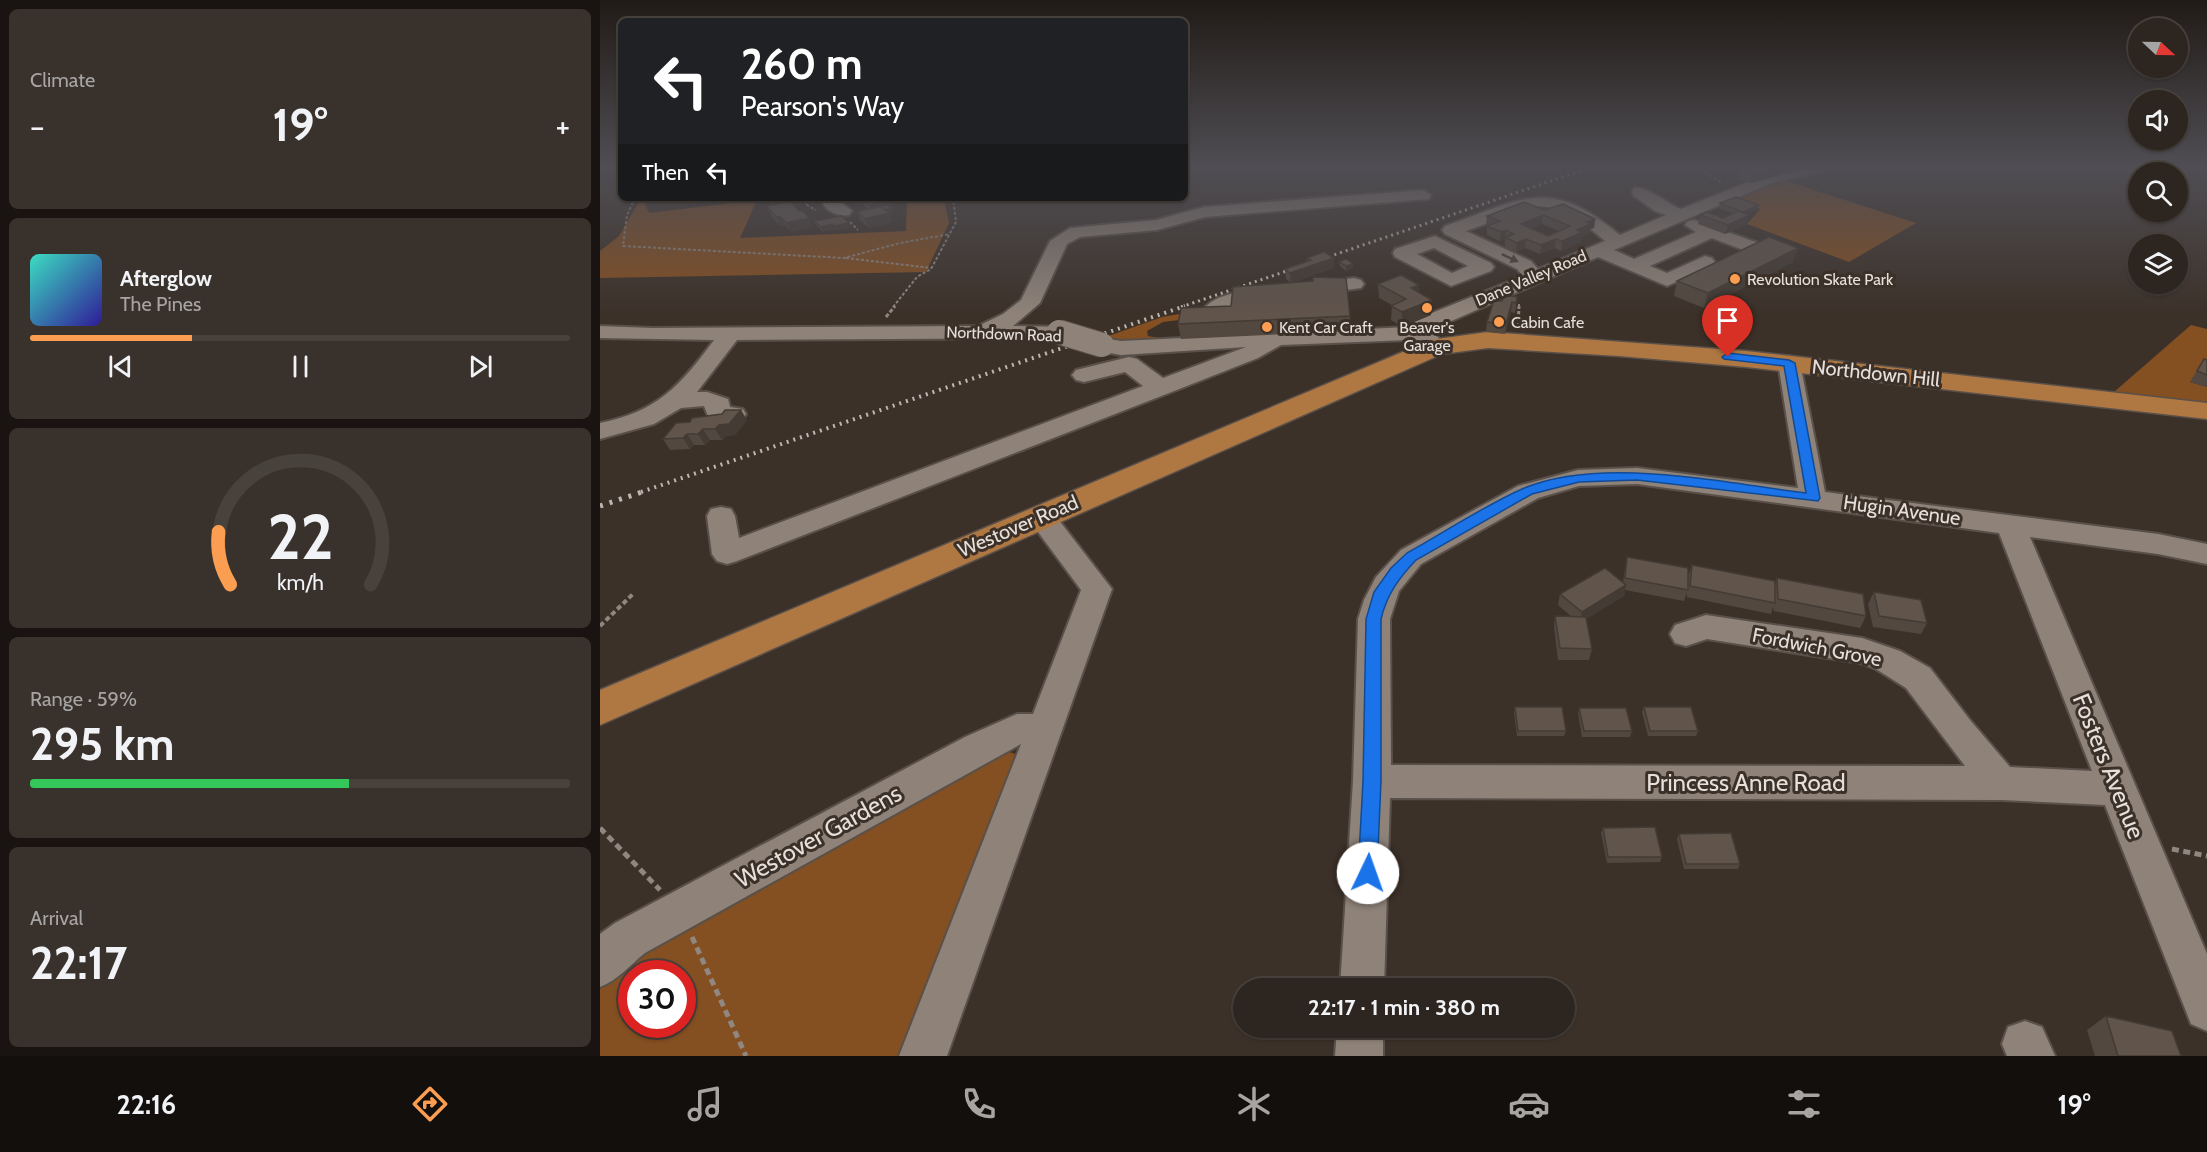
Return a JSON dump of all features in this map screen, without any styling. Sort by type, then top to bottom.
[{"type":"main road","name":"Northdown Hill","points":[[1425,340],[1524,341],[1691,353],[2207,411]]},
{"type":"main road","name":"Westover Road","points":[[600,708],[1041,516],[1425,340]]},
{"type":"street","points":[[984,332],[1005,322],[1033,299],[1059,241],[1076,232],[1157,225],[1189,216]]},
{"type":"street","points":[[1490,216],[1451,230],[1524,265],[1534,277]]},
{"type":"street","points":[[1581,216],[1598,226],[1617,242]]},
{"type":"street","name":"Dane Valley Road","points":[[1425,340],[1425,324],[1678,216]]},
{"type":"street","points":[[1680,216],[1754,248]]},
{"type":"street","points":[[1633,266],[1712,232]]},
{"type":"street","points":[[1597,250],[1667,280],[1705,261]]},
{"type":"street","points":[[1451,280],[1450,290],[1473,303]]},
{"type":"street","points":[[1212,311],[1232,300],[1247,297],[1354,284]]},
{"type":"street","name":"Northdown Road","points":[[600,332],[1059,333],[1120,348],[1275,339],[1425,340]]},
{"type":"street","points":[[600,432],[645,420],[684,395],[730,334]]},
{"type":"street","points":[[721,516],[727,554],[1251,353],[1275,339]]},
{"type":"street","points":[[1789,363],[1813,498]]},
{"type":"street","points":[[1084,375],[1129,364],[1161,387]]},
{"type":"street","points":[[676,401],[707,399],[719,404],[717,411],[722,414],[734,414]]},
{"type":"street","name":"Hugin Avenue","points":[[1362,978],[1372,781],[1374,619],[1379,596],[1396,572],[1412,557],[1528,492],[1578,478],[1637,476],[2158,544],[2207,554]]},
{"type":"street","points":[[923,1056],[1097,589],[1041,516]]},
{"type":"street","name":"Fosters Avenue","points":[[2010,524],[2207,1008]]},
{"type":"street","name":"Fordwich Grove","points":[[1686,634],[1706,627],[1862,651],[1888,660],[1918,678],[1957,731],[2001,783]]},
{"type":"street","name":"Westover Gardens","points":[[600,965],[610,953],[630,938],[978,748],[1017,729],[1046,728]]},
{"type":"street","name":"Princess Anne Road","points":[[1372,781],[2001,783],[2119,789]]},
{"type":"street","points":[[1359,1056],[1360,1038]]},
{"type":"path","points":[[627,216],[623,246],[844,258],[931,268]]},
{"type":"path","points":[[875,332],[917,276],[931,268],[956,222],[956,216]]},
{"type":"path","points":[[844,258],[900,243],[950,234]]},
{"type":"path","points":[[1506,289],[1520,303],[1518,327],[1524,341]]},
{"type":"path","points":[[600,626],[634,593]]},
{"type":"path","points":[[600,617],[608,616]]},
{"type":"path","points":[[600,828],[681,911],[746,1056]]},
{"type":"shaded area","points":[[630,216],[750,216],[740,238],[906,231],[906,216],[948,216],[949,223],[926,272],[600,278],[600,251],[619,236]]},
{"type":"shaded area","points":[[1754,216],[1895,216],[1916,223],[1849,262],[1747,224]]},
{"type":"shaded area","points":[[1191,312],[1187,319],[1163,322],[1147,331],[1148,336],[1164,339],[1116,343],[1100,339],[1162,317]]},
{"type":"shaded area","points":[[2191,325],[2207,329],[2207,373],[2190,382],[2207,387],[2207,403],[2114,392]]},
{"type":"shaded area","points":[[1002,751],[1013,753],[1019,758],[912,1056],[600,1056],[600,984],[618,960],[618,1038],[696,1038],[696,960],[618,960]]},
{"type":"building","points":[[780,216],[809,218],[786,223]]},
{"type":"building","points":[[842,216],[849,223],[821,227],[814,221]]},
{"type":"building","points":[[1488,216],[1540,216],[1521,224],[1548,236],[1570,226],[1546,216],[1589,216],[1595,219],[1587,222],[1591,224],[1577,230],[1583,232],[1562,241],[1556,239],[1541,245],[1526,239],[1517,243],[1505,237],[1514,234],[1487,226],[1500,221]]},
{"type":"building","points":[[1704,216],[1746,216],[1728,225]]},
{"type":"building","points":[[1769,237],[1798,248],[1708,293],[1677,281]]},
{"type":"building","points":[[1324,252],[1334,258],[1290,273],[1285,269],[1311,260],[1307,258]]},
{"type":"building","points":[[1346,259],[1353,264],[1346,266],[1339,262]]},
{"type":"building","points":[[1401,275],[1419,285],[1411,288],[1432,300],[1402,312],[1391,306],[1406,299],[1378,284]]},
{"type":"building","points":[[1313,277],[1346,278],[1350,316],[1178,324],[1181,308],[1231,306],[1233,287],[1313,281]]},
{"type":"building","points":[[1504,295],[1517,297],[1516,303],[1512,302],[1506,324],[1487,322],[1494,300],[1502,301]]},
{"type":"building","points":[[2204,359],[2207,360],[2207,375],[2197,371]]},
{"type":"building","points":[[725,410],[741,410],[729,424],[719,425],[715,429],[703,429],[698,434],[687,434],[683,438],[663,439],[676,423],[690,422],[692,418],[722,414]]},
{"type":"building","points":[[1627,557],[1688,568],[1688,590],[1625,578]]},
{"type":"building","points":[[1692,565],[1775,581],[1775,603],[1690,586]]},
{"type":"building","points":[[1605,568],[1626,585],[1582,612],[1560,594]]},
{"type":"building","points":[[1777,578],[1863,594],[1866,616],[1778,599]]},
{"type":"building","points":[[1874,592],[1921,600],[1927,623],[1879,616]]},
{"type":"building","points":[[1555,616],[1586,617],[1592,649],[1560,648]]},
{"type":"building","points":[[1515,707],[1562,707],[1566,731],[1518,731]]},
{"type":"building","points":[[1644,707],[1691,707],[1698,731],[1650,731]]},
{"type":"building","points":[[1579,708],[1626,708],[1632,731],[1584,731]]},
{"type":"building","points":[[1655,827],[1662,857],[1608,857],[1603,828]]},
{"type":"building","points":[[1731,833],[1740,864],[1686,864],[1679,834]]},
{"type":"building","points":[[2106,1016],[2172,1031],[2181,1056],[2118,1056]]},
{"type":"railway","points":[[1181,307],[1447,216]]},
{"type":"railway","points":[[641,492],[1185,306]]},
{"type":"railway","points":[[600,506],[645,491]]},
{"type":"place","name":"Revolution Skate Park","points":[[1735,279]]},
{"type":"place","name":"Beaver's Garage","points":[[1427,308]]},
{"type":"place","name":"Cabin Cafe","points":[[1499,322]]},
{"type":"place","name":"Kent Car Craft","points":[[1267,327]]},
{"type":"route","points":[[1368,873],[1372,781],[1374,619],[1379,596],[1396,572],[1412,557],[1528,492],[1578,478],[1637,476],[1813,498],[1789,363],[1728,357]]}]
